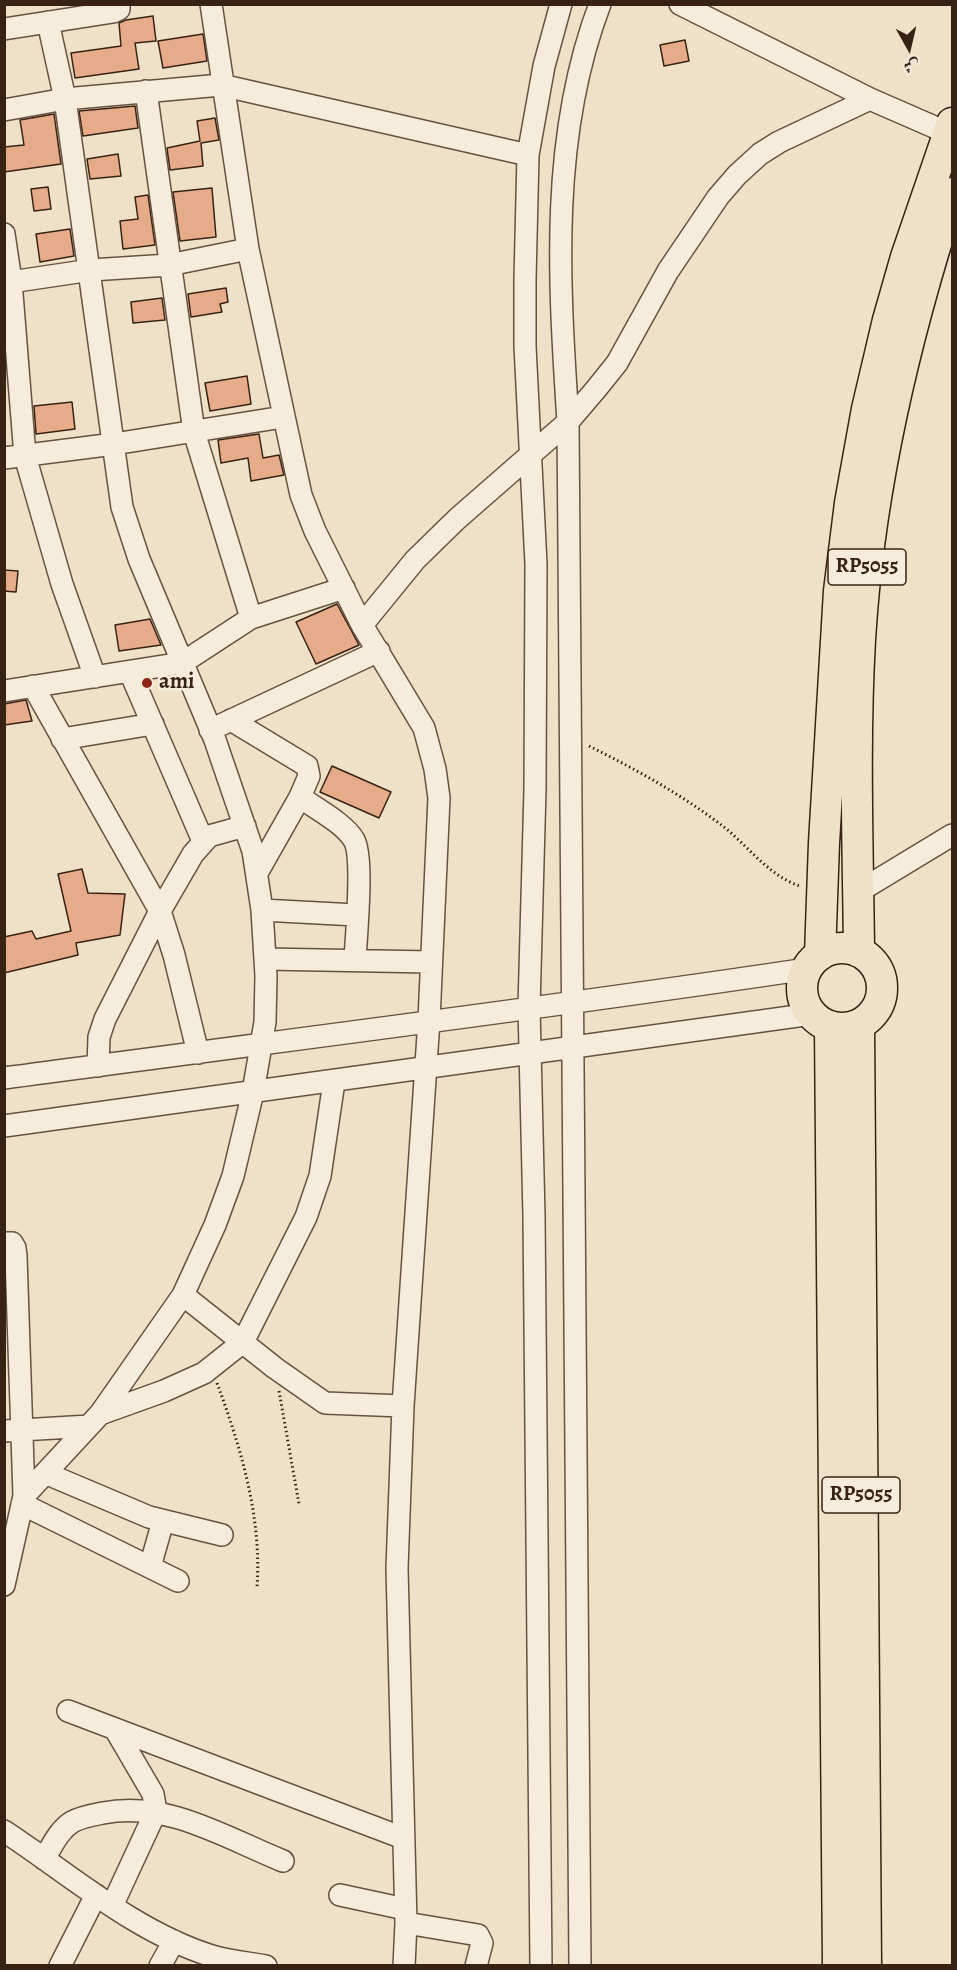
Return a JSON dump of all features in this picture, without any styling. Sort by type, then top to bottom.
[{"type":"highway","name":"RP5055","points":[[866,1965],[859,1364],[833,1022],[802,992],[813,962],[822,891],[839,591],[850,503],[867,409],[888,320],[906,257],[950,128]]},
{"type":"highway","name":"RP5055","points":[[859,952],[858,695],[868,551],[913,323],[952,193]]},
{"type":"highway","points":[[933,253],[952,220]]},
{"type":"highway","points":[[813,962],[832,950],[846,949],[859,952],[876,967],[882,988],[876,1010],[833,1022]]},
{"type":"highway","name":"RP5055","points":[[833,1022],[838,1965]]},
{"type":"street","points":[[4,29],[112,12],[119,9],[119,4]]},
{"type":"street","points":[[211,4],[221,84],[248,249],[301,495],[315,531],[362,625],[424,728],[435,769],[439,822],[429,1020],[403,1406],[397,1568],[406,1916],[404,1965]]},
{"type":"street","points":[[541,1965],[535,1239],[529,1007],[536,636],[532,452],[525,346],[528,155],[544,66],[561,4]]},
{"type":"street","points":[[580,1965],[568,422],[560,302],[562,182],[577,78],[586,41],[600,4]]},
{"type":"street","points":[[680,4],[870,99],[950,128]]},
{"type":"street","points":[[23,1500],[95,1420],[183,1295],[226,1197],[253,1092],[266,1001],[262,910],[257,873],[245,826],[210,730],[129,533],[122,507],[91,270],[65,99],[48,22]]},
{"type":"street","points":[[4,110],[65,99],[221,84],[528,155]]},
{"type":"street","points":[[146,91],[194,432],[251,618]]},
{"type":"street","points":[[362,625],[415,560],[532,452],[568,422],[617,363],[668,271],[718,197],[737,175],[760,154],[779,141],[870,99]]},
{"type":"street","points":[[4,234],[15,457],[95,677]]},
{"type":"street","points":[[8,282],[91,270],[169,265],[248,249]]},
{"type":"street","points":[[15,457],[283,417]]},
{"type":"street","points":[[4,691],[182,663],[251,618],[344,588]]},
{"type":"street","points":[[210,730],[378,651]]},
{"type":"street","points":[[130,672],[202,841]]},
{"type":"street","points":[[33,687],[160,911],[174,955],[198,1053]]},
{"type":"street","points":[[231,720],[307,766],[309,776],[300,797],[257,873]]},
{"type":"street","points":[[62,739],[153,724]]},
{"type":"street","points":[[300,797],[354,839],[359,857],[355,960]]},
{"type":"street","points":[[98,1065],[100,1030],[160,911],[202,841],[209,836],[245,826]]},
{"type":"street","points":[[858,892],[952,835]]},
{"type":"street","points":[[262,910],[356,915]]},
{"type":"street","points":[[265,958],[431,962]]},
{"type":"street","points":[[4,1078],[260,1045],[429,1020],[571,1004],[813,962]]},
{"type":"street","points":[[4,1126],[573,1048],[833,1022]]},
{"type":"street","points":[[14,1430],[95,1420],[212,1368],[243,1342],[306,1217],[320,1176],[333,1082]]},
{"type":"street","points":[[4,1243],[12,1243],[15,1248],[14,1430],[23,1500],[4,1585]]},
{"type":"street","points":[[183,1295],[274,1368],[325,1403],[403,1406]]},
{"type":"street","points":[[45,1473],[106,1501],[163,1521],[222,1535]]},
{"type":"street","points":[[23,1500],[178,1581]]},
{"type":"street","points":[[150,1567],[163,1521]]},
{"type":"street","points":[[68,1711],[403,1838]]},
{"type":"street","points":[[60,1965],[104,1901],[156,1811],[153,1794],[115,1729]]},
{"type":"street","points":[[44,1859],[62,1831],[79,1819],[126,1810],[156,1811],[283,1861]]},
{"type":"street","points":[[4,1832],[104,1901],[213,1961],[266,1965]]},
{"type":"street","points":[[340,1895],[478,1935],[482,1943],[476,1965]]},
{"type":"street","points":[[160,1965],[174,1941]]},
{"type":"path","points":[[570,737],[659,783],[694,805],[787,880],[822,891]]},
{"type":"path","points":[[212,1368],[229,1420],[255,1518],[259,1553],[257,1587]]},
{"type":"path","points":[[274,1368],[299,1504]]},
{"type":"building","points":[[153,16],[156,41],[135,43],[139,69],[75,78],[71,53],[121,46],[119,23]]},
{"type":"building","points":[[203,34],[207,61],[163,68],[158,41]]},
{"type":"building","points":[[685,40],[689,61],[664,66],[660,45]]},
{"type":"building","points":[[135,106],[138,128],[83,136],[79,111]]},
{"type":"building","points":[[54,114],[61,164],[4,172],[4,147],[24,145],[20,120]]},
{"type":"building","points":[[215,118],[219,140],[201,143],[203,166],[170,170],[167,148],[200,141],[197,121]]},
{"type":"building","points":[[118,154],[121,176],[90,179],[87,159]]},
{"type":"building","points":[[48,187],[51,209],[34,211],[31,189]]},
{"type":"building","points":[[212,188],[216,237],[180,241],[173,192]]},
{"type":"building","points":[[148,195],[155,245],[123,249],[120,221],[138,219],[135,197]]},
{"type":"building","points":[[70,229],[74,256],[40,262],[36,234]]},
{"type":"building","points":[[226,288],[228,302],[220,304],[222,312],[191,317],[188,294]]},
{"type":"building","points":[[162,298],[165,320],[133,323],[131,302]]},
{"type":"building","points":[[247,376],[251,404],[210,411],[205,383]]},
{"type":"building","points":[[72,402],[75,429],[36,434],[34,406]]},
{"type":"building","points":[[259,434],[263,458],[279,455],[284,475],[251,481],[248,458],[221,463],[218,440]]},
{"type":"building","points":[[4,570],[18,571],[16,592],[4,591]]},
{"type":"building","points":[[337,604],[359,645],[316,664],[296,622]]},
{"type":"building","points":[[150,619],[161,645],[119,651],[115,625]]},
{"type":"building","points":[[26,700],[32,721],[4,725],[4,704]]},
{"type":"building","points":[[332,766],[391,792],[379,818],[320,792]]},
{"type":"building","points":[[82,869],[88,893],[125,894],[120,935],[76,943],[78,955],[4,973],[4,937],[32,931],[36,939],[71,931],[58,874]]},
{"type":"place","name":"ami","points":[[147,683]]}]
